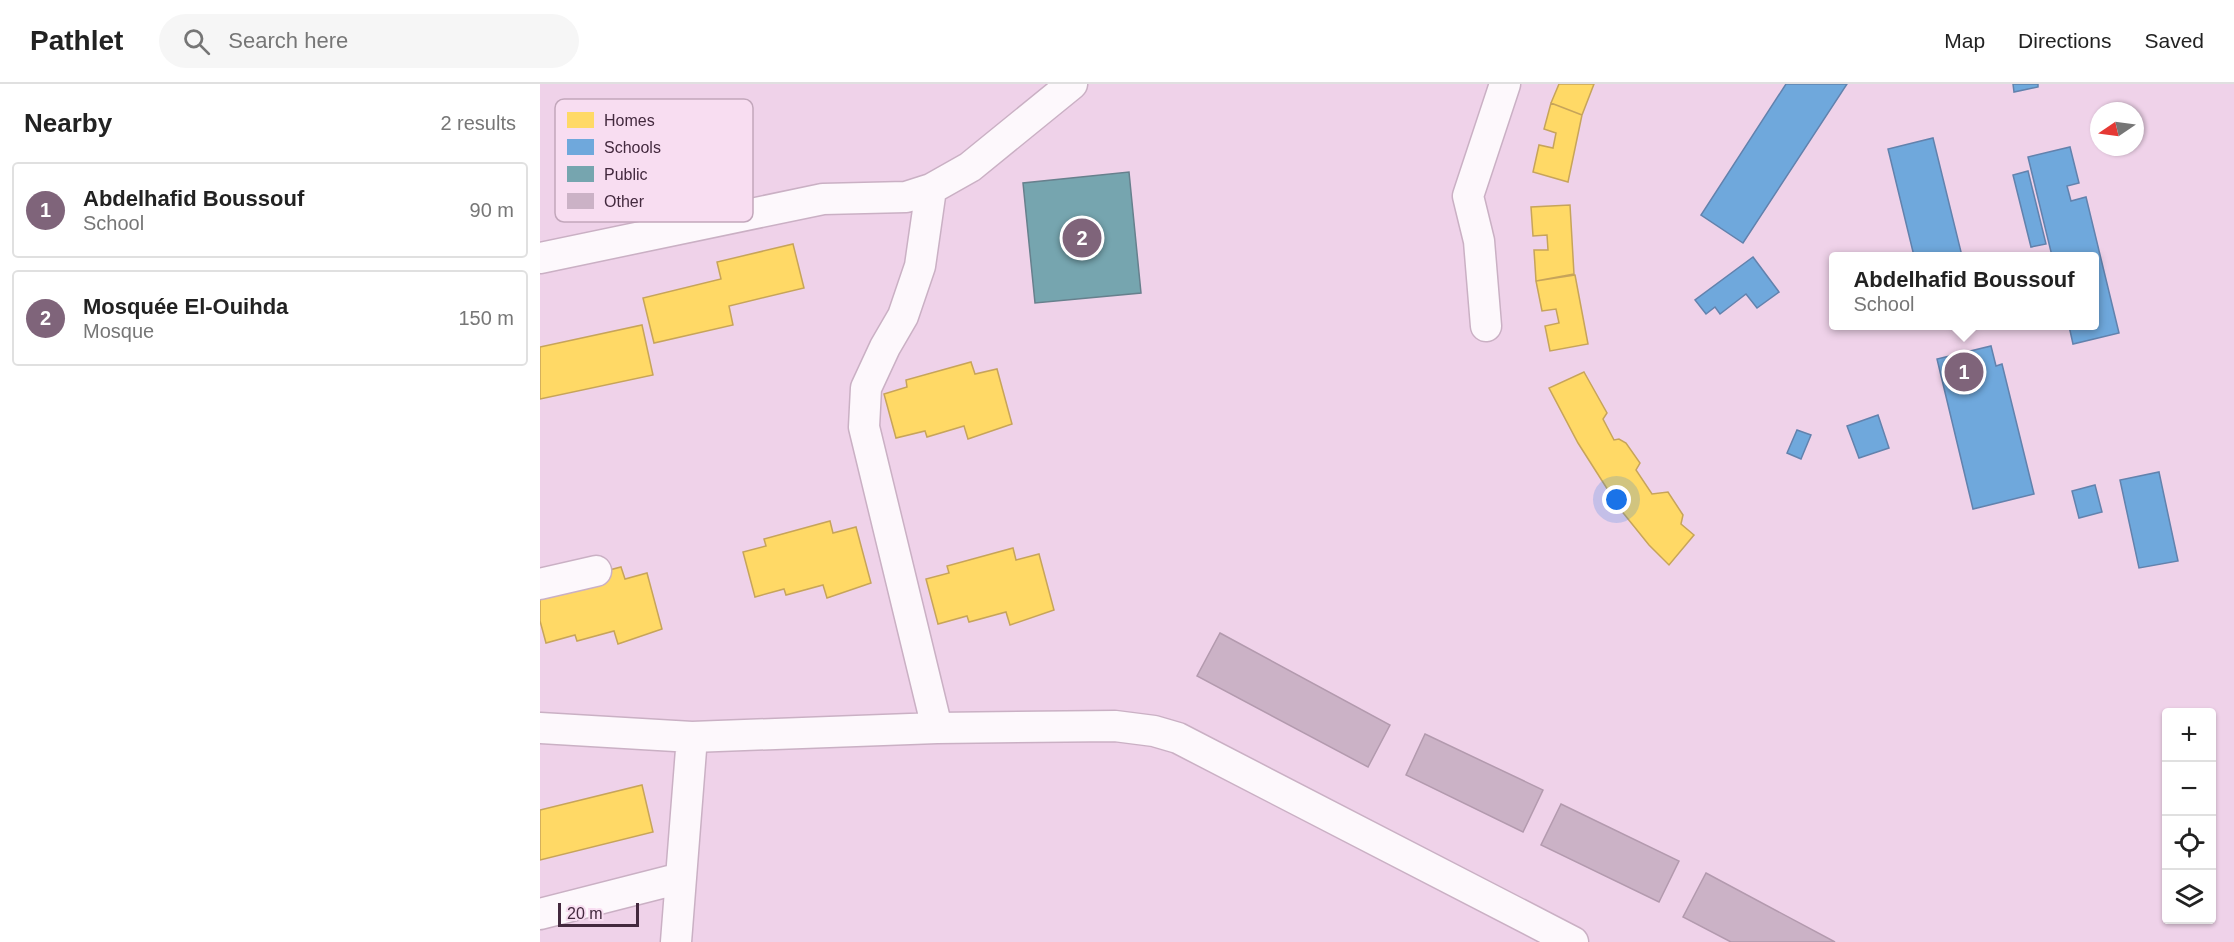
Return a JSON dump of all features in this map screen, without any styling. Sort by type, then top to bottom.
[{"type":"street","points":[[753,214],[824,199],[906,197],[932,189],[970,167],[1072,84]]},
{"type":"street","points":[[1486,326],[1479,241],[1468,196],[1505,84]]},
{"type":"street","points":[[932,189],[920,266],[903,316],[866,388],[864,427],[937,728]]},
{"type":"street","points":[[540,258],[713,222]]},
{"type":"street","points":[[540,584],[596,572]]},
{"type":"street","points":[[540,728],[692,737],[937,728],[1115,726],[1154,731],[1178,738],[1573,942]]},
{"type":"street","points":[[676,942],[692,737]]},
{"type":"street","points":[[540,914],[681,878]]},
{"type":"building: Homes","points":[[1559,84],[1594,84],[1582,115],[1551,103]]},
{"type":"building: Homes","points":[[1551,103],[1582,115],[1568,182],[1533,172],[1539,145],[1553,148],[1556,133],[1544,129]]},
{"type":"building: Homes","points":[[1570,205],[1574,274],[1536,281],[1534,250],[1548,250],[1547,235],[1533,236],[1531,207]]},
{"type":"building: Homes","points":[[793,244],[804,288],[729,306],[733,325],[654,343],[643,298],[721,279],[717,262]]},
{"type":"building: Homes","points":[[1575,275],[1588,344],[1550,351],[1545,326],[1559,323],[1556,309],[1542,311],[1536,281]]},
{"type":"building: Homes","points":[[642,325],[653,375],[540,399],[540,347]]},
{"type":"building: Homes","points":[[971,362],[975,374],[997,369],[1012,424],[968,439],[964,426],[927,437],[925,431],[896,438],[884,394],[907,387],[906,380]]},
{"type":"building: Homes","points":[[1584,372],[1607,413],[1603,419],[1614,440],[1619,439],[1626,443],[1640,463],[1636,470],[1652,494],[1668,492],[1683,515],[1681,524],[1694,535],[1669,565],[1649,545],[1620,509],[1578,443],[1549,388]]},
{"type":"building: Homes","points":[[830,521],[833,533],[856,527],[871,583],[827,598],[823,585],[786,595],[784,589],[755,597],[743,552],[766,546],[764,539]]},
{"type":"building: Homes","points":[[1013,548],[1016,560],[1039,554],[1054,610],[1010,625],[1006,612],[969,622],[967,616],[938,624],[926,579],[949,573],[947,566]]},
{"type":"building: Homes","points":[[621,567],[625,579],[647,573],[662,629],[618,644],[614,631],[577,641],[575,635],[546,643],[540,621],[540,596],[556,584]]},
{"type":"building: Homes","points":[[642,785],[653,832],[540,860],[540,810]]},
{"type":"building: Schools","points":[[1786,84],[1847,84],[1743,243],[1701,215]]},
{"type":"building: Schools","points":[[2013,84],[2038,84],[2038,87],[2014,92]]},
{"type":"building: Schools","points":[[1933,138],[1961,252],[1913,252],[1888,149]]},
{"type":"building: Schools","points":[[2070,147],[2079,183],[2067,186],[2071,201],[2086,197],[2119,333],[2073,344],[2070,330],[2099,330],[2099,252],[2051,252],[2028,157]]},
{"type":"building: Schools","points":[[2028,171],[2046,244],[2031,247],[2013,175]]},
{"type":"building: Schools","points":[[1753,257],[1779,292],[1757,308],[1746,294],[1720,314],[1715,307],[1706,314],[1695,300]]},
{"type":"building: Schools","points":[[1991,346],[1996,366],[2002,364],[2034,494],[1973,509],[1937,359]]},
{"type":"building: Schools","points":[[1878,415],[1889,448],[1859,458],[1847,426]]},
{"type":"building: Schools","points":[[1797,430],[1811,435],[1801,459],[1787,453]]},
{"type":"building: Schools","points":[[2159,472],[2178,561],[2139,568],[2120,480]]},
{"type":"building: Schools","points":[[2095,485],[2102,512],[2079,518],[2072,491]]},
{"type":"building: Public","points":[[1129,172],[1141,293],[1035,303],[1023,183]]},
{"type":"building: Other","points":[[1220,633],[1390,725],[1368,767],[1197,676]]},
{"type":"building: Other","points":[[1425,734],[1543,790],[1523,832],[1406,775]]},
{"type":"building: Other","points":[[1561,804],[1679,861],[1659,902],[1541,845]]},
{"type":"building: Other","points":[[1706,873],[1835,942],[1731,942],[1683,917]]},
{"type":"place","name":"Mosquée El-Ouihda","points":[[1082,238]]},
{"type":"place","name":"Abdelhafid Boussouf","points":[[1964,372]]}]
